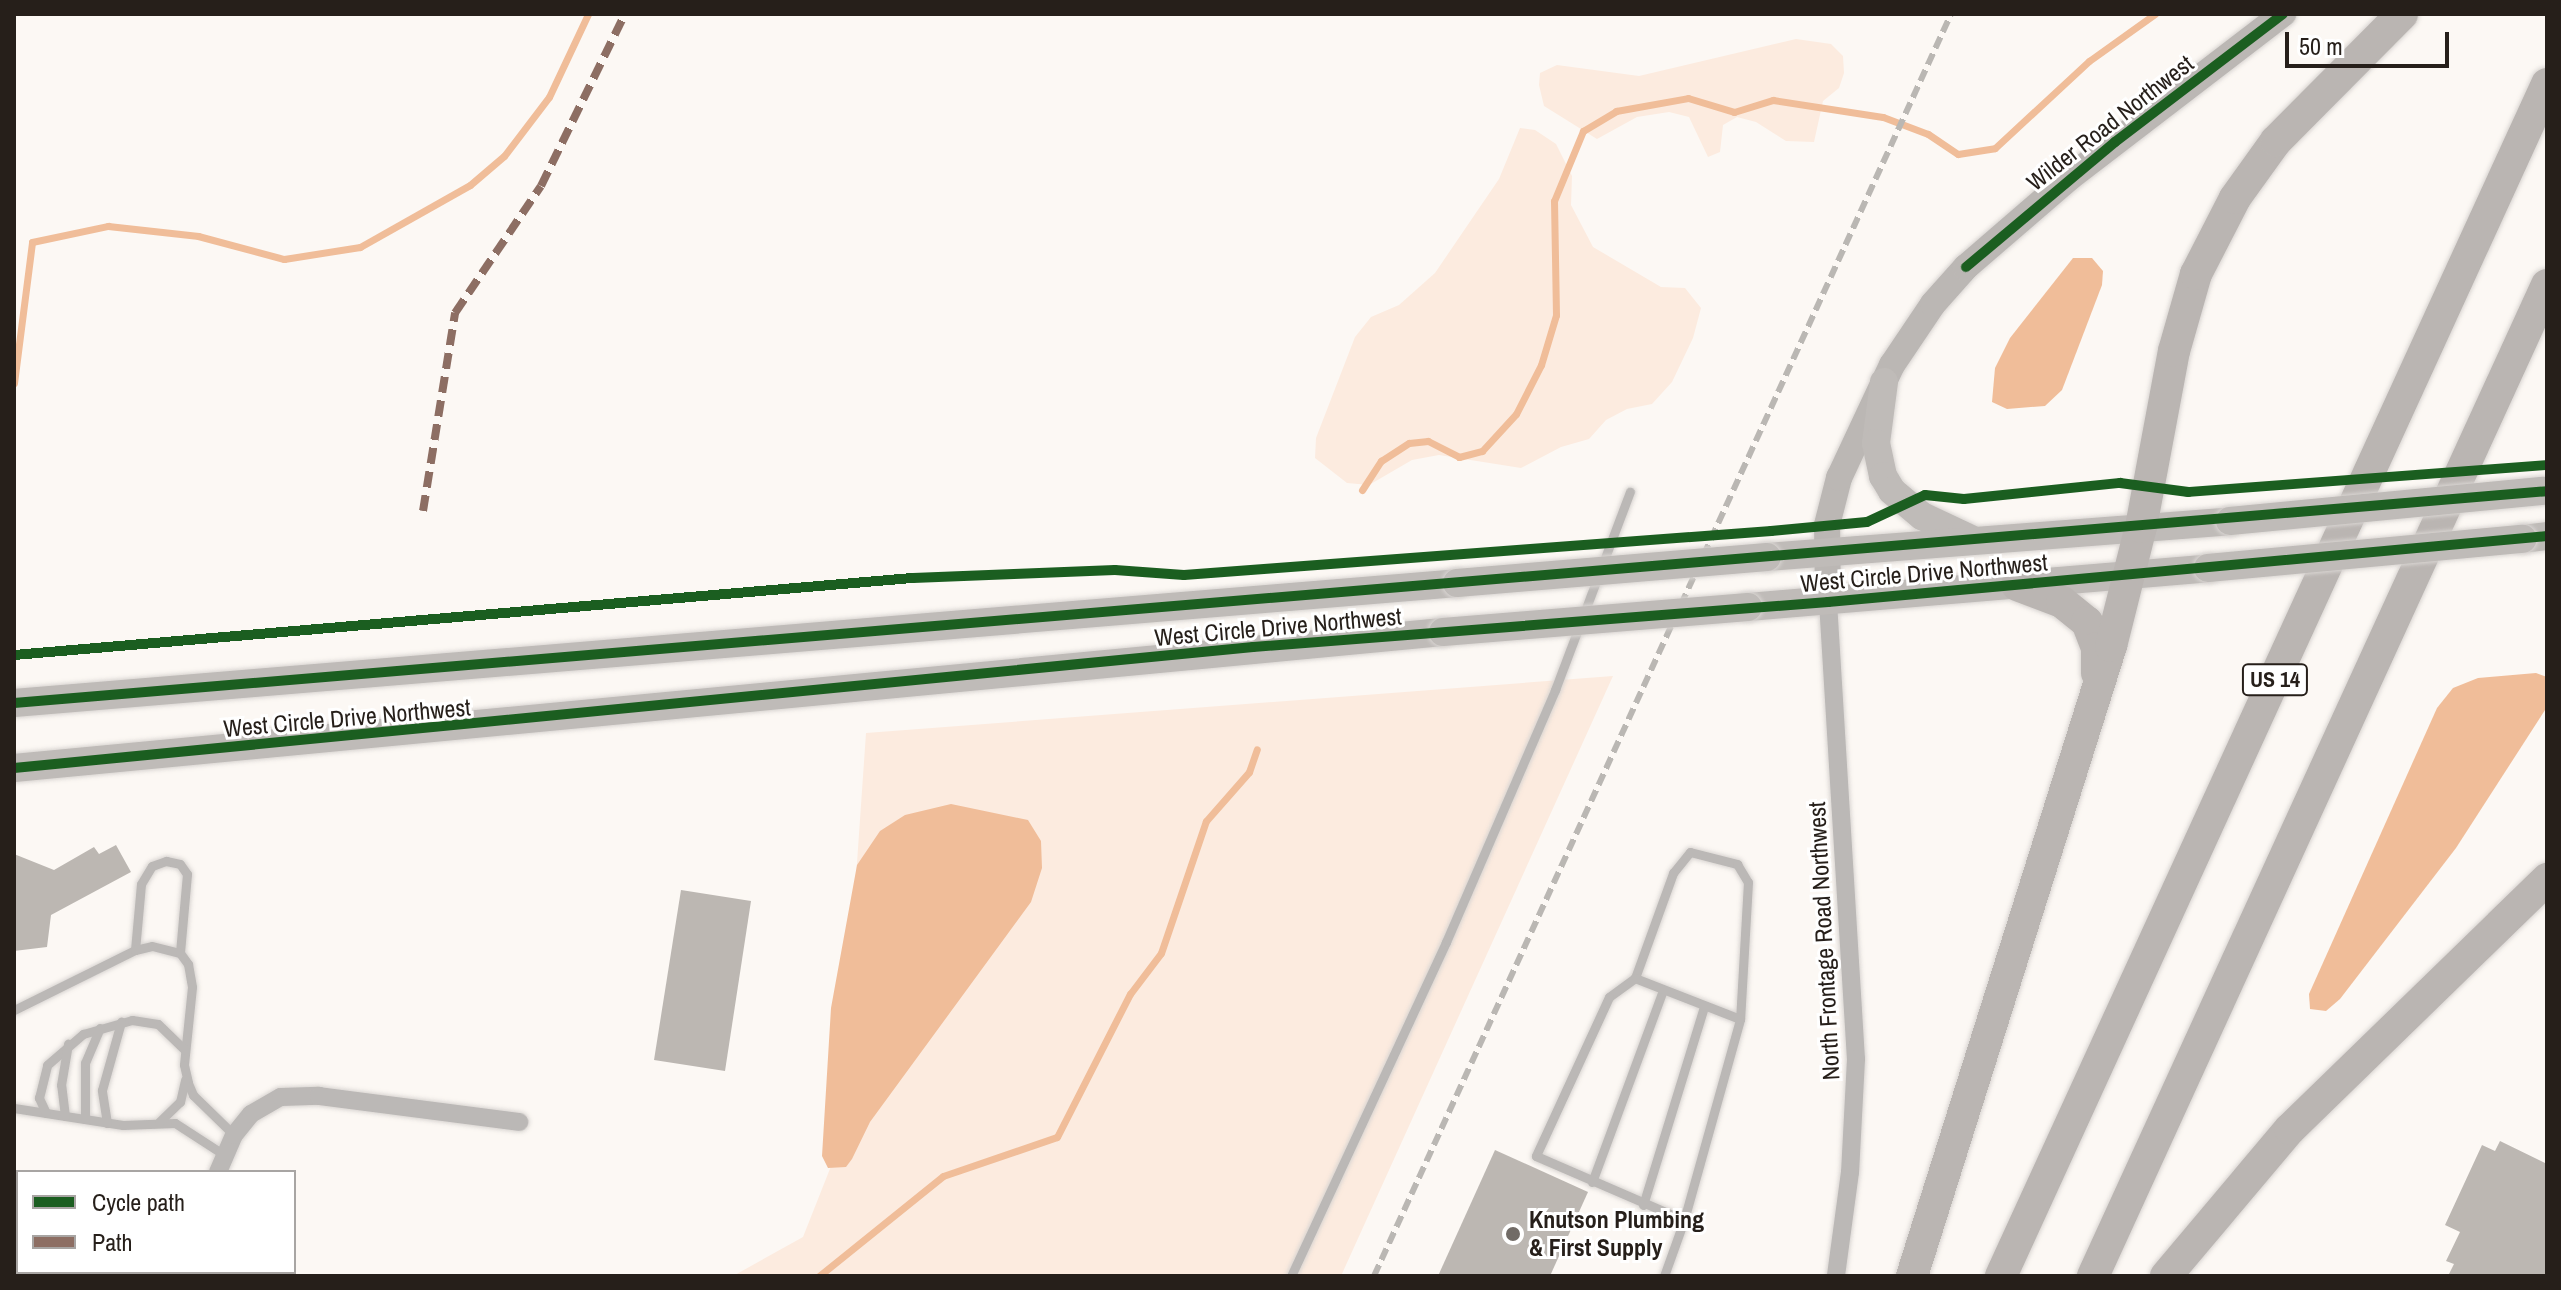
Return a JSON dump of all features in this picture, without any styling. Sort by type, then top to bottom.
[{"type":"highway","points":[[1912,1276],[2097,693],[2141,527],[2181,322],[2219,224],[2276,141],[2402,14]]},
{"type":"highway","name":"US 14","points":[[2001,1276],[2547,84]]},
{"type":"highway","points":[[2093,1276],[2547,285]]},
{"type":"highway","points":[[2017,585],[2062,602],[2087,622],[2097,648],[2097,693]]},
{"type":"highway","points":[[2166,1276],[2290,1129],[2547,879]]},
{"type":"main road","points":[[1884,382],[1876,443],[1888,483],[1922,516],[1975,541]]},
{"type":"main road","name":"West Circle Drive Northwest","points":[[14,703],[2230,521],[2546,491]]},
{"type":"main road","name":"West Circle Drive Northwest","points":[[14,768],[1443,632],[1828,602],[2535,537]]},
{"type":"street","name":"Wilder Road Northwest","points":[[1828,602],[1825,553],[1839,478],[1884,382],[1926,313],[1966,267],[2115,142],[2283,14]]},
{"type":"street","name":"North Frontage Road Northwest","points":[[1828,602],[1856,1059],[1850,1172],[1836,1276]]},
{"type":"street","points":[[221,1163],[234,1135],[263,1105],[298,1096],[519,1122]]},
{"type":"lane","points":[[1291,1276],[1482,858],[1555,690],[1630,492]]},
{"type":"lane","points":[[1664,1276],[1684,1220],[1740,1019],[1748,882],[1737,864],[1690,852],[1673,873],[1635,978],[1609,997],[1536,1156],[1643,1205],[1684,1220]]},
{"type":"lane","points":[[135,950],[141,884],[152,866],[166,861],[180,864],[187,874],[180,953]]},
{"type":"lane","points":[[14,1010],[135,950],[152,946],[180,953],[188,964],[192,987],[185,1050],[186,1072],[180,1102],[159,1122]]},
{"type":"lane","points":[[1635,978],[1740,1019]]},
{"type":"lane","points":[[1592,1182],[1663,990]]},
{"type":"lane","points":[[1643,1205],[1704,1007]]},
{"type":"lane","points":[[46,1113],[39,1098],[47,1065],[68,1044],[100,1028],[121,1022],[158,1024],[185,1050]]},
{"type":"lane","points":[[107,1123],[102,1090],[121,1022]]},
{"type":"lane","points":[[85,1119],[85,1063],[100,1028]]},
{"type":"lane","points":[[65,1116],[61,1085],[68,1044]]},
{"type":"lane","points":[[186,1072],[193,1095],[234,1135]]},
{"type":"lane","points":[[14,1108],[107,1123],[159,1122],[192,1130],[221,1163]]},
{"type":"shaded area","points":[[1796,39],[1831,44],[1843,56],[1844,73],[1839,88],[1823,101],[1814,142],[1786,141],[1756,122],[1737,117],[1723,125],[1720,152],[1708,157],[1689,117],[1669,112],[1637,117],[1597,139],[1544,106],[1539,85],[1540,73],[1557,65],[1639,76]]},
{"type":"shaded area","points":[[1520,128],[1535,130],[1556,144],[1572,176],[1571,205],[1593,247],[1661,287],[1685,288],[1701,308],[1693,338],[1672,382],[1652,404],[1627,409],[1606,420],[1589,439],[1561,447],[1521,468],[1439,455],[1412,460],[1369,485],[1347,483],[1315,458],[1316,438],[1355,337],[1371,317],[1399,305],[1435,273],[1499,179]]},
{"type":"shaded area","points":[[2073,258],[2092,258],[2103,271],[2102,285],[2062,390],[2045,406],[2007,409],[1992,402],[1995,368],[2010,338]]},
{"type":"shaded area","points":[[2536,673],[2547,677],[2547,707],[2456,848],[2340,999],[2326,1011],[2310,1009],[2309,994],[2437,708],[2453,688],[2478,678]]},
{"type":"shaded area","points":[[1613,676],[1341,1276],[733,1276],[803,1237],[837,1151],[866,733]]},
{"type":"shaded area","points":[[951,804],[1028,820],[1041,841],[1042,868],[1031,902],[870,1122],[846,1167],[828,1168],[822,1156],[831,1008],[857,865],[880,831],[905,815]]},
{"type":"building","points":[[116,845],[131,872],[51,915],[47,947],[14,951],[14,854],[54,870],[94,847],[99,854]]},
{"type":"building","points":[[681,890],[751,901],[725,1071],[654,1060]]},
{"type":"building","points":[[2500,1141],[2547,1164],[2547,1276],[2448,1276],[2454,1264],[2446,1261],[2460,1232],[2445,1225],[2482,1145],[2495,1151]]},
{"type":"building","name":"Knutson Plumbing & First Supply","points":[[1495,1150],[1588,1192],[1550,1276],[1438,1276]]},
{"type":"waterway","points":[[14,383],[32,242],[108,226],[198,236],[284,259],[360,247],[470,185],[504,156],[549,97],[588,14]]},
{"type":"waterway","points":[[1362,490],[1381,461],[1409,443],[1428,441],[1459,457],[1482,451],[1516,414],[1541,365],[1556,315],[1554,201],[1583,131],[1616,111],[1688,98],[1734,112],[1773,100],[1883,117],[1928,134],[1958,154],[1995,148],[2089,61],[2155,14]]},
{"type":"waterway","points":[[819,1276],[943,1176],[1057,1137],[1130,994],[1161,953],[1206,821],[1249,772],[1257,749]]},
{"type":"railway","points":[[1374,1276],[1951,14]]},
{"type":"marked path","points":[[423,511],[455,313],[541,186],[625,14]]},
{"type":"cycle path","points":[[1966,267],[2115,142],[2283,14]]},
{"type":"cycle path","points":[[14,655],[913,578],[1115,570],[1184,575],[1771,531],[1867,522],[1925,495],[1964,499],[2120,483],[2188,492],[2547,465]]},
{"type":"cycle path","points":[[14,703],[2547,491]]},
{"type":"cycle path","points":[[14,768],[1253,647],[1828,602],[2547,536]]},
{"type":"place","name":"Knutson Plumbing & First Supply","points":[[1513,1234]]}]
